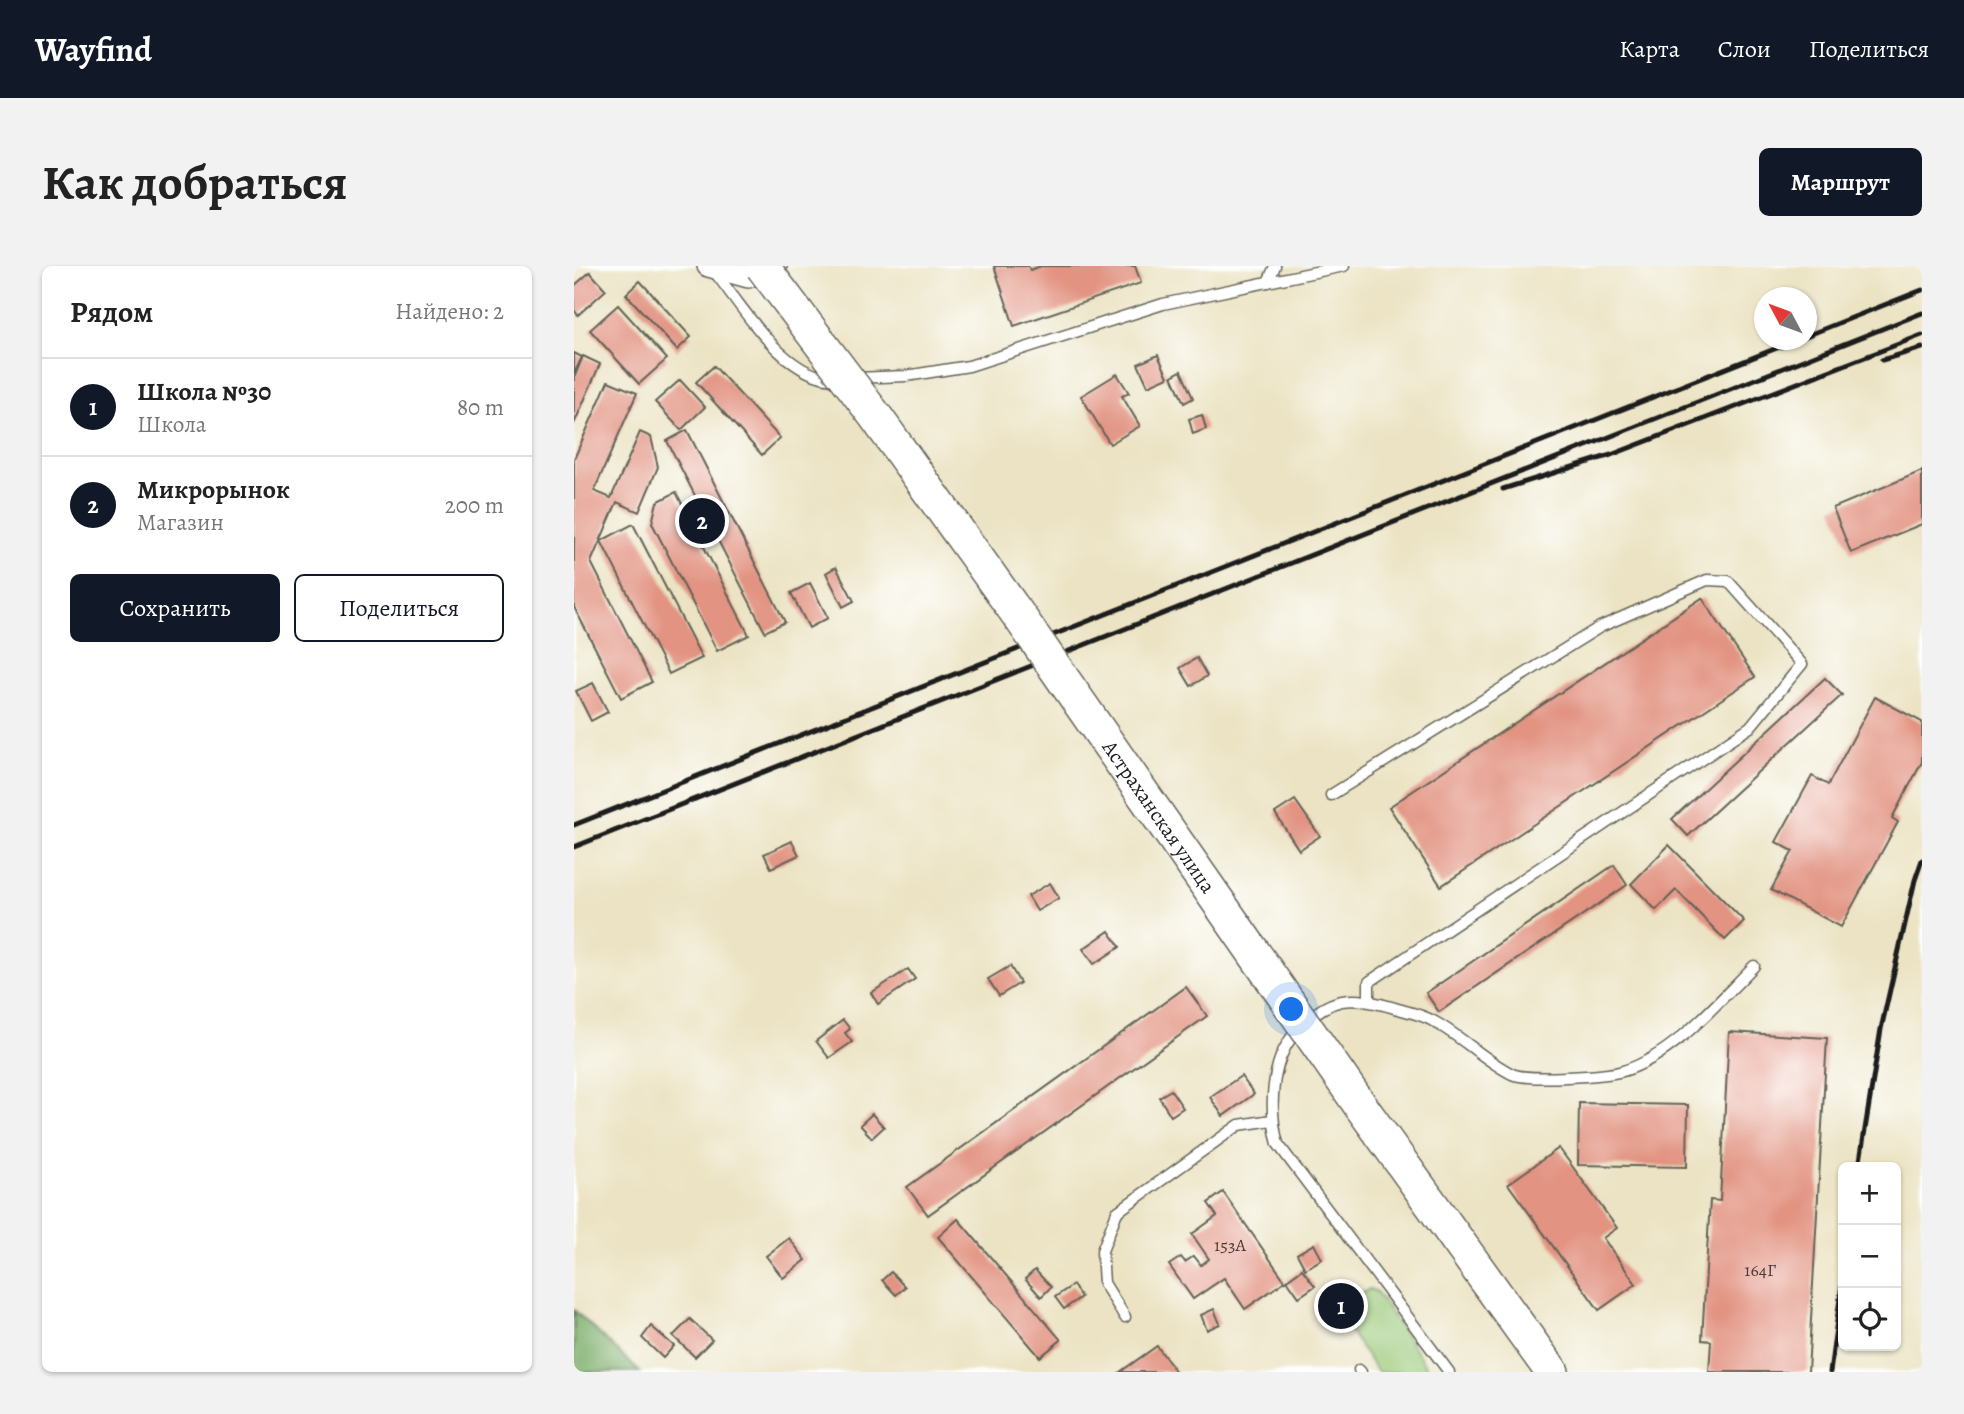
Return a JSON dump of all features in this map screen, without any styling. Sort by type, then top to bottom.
[{"type":"main road","name":"Астраханская улица","points":[[762,266],[876,417],[987,572],[1360,1105],[1552,1372]]},
{"type":"street","points":[[710,267],[748,277],[780,266]]},
{"type":"lane","points":[[1268,282],[1275,266]]},
{"type":"lane","points":[[710,267],[783,357],[803,371],[830,379],[906,376],[970,366],[1163,304],[1344,266]]},
{"type":"lane","points":[[1331,795],[1600,627],[1707,580],[1728,581],[1802,664],[1750,727],[1369,982],[1369,1000]]},
{"type":"lane","points":[[1449,1372],[1278,1144],[1272,1120],[1278,1067],[1288,1042],[1308,1018],[1338,999],[1369,1000],[1431,1019],[1514,1075],[1564,1077],[1623,1071],[1677,1042],[1754,966]]},
{"type":"lane","points":[[1125,1317],[1104,1283],[1102,1251],[1117,1212],[1239,1125],[1272,1120]]},
{"type":"green space","points":[[1369,1289],[1376,1291],[1430,1372],[1378,1372],[1335,1311]]},
{"type":"green space","points":[[574,1310],[640,1372],[574,1372]]},
{"type":"building","points":[[994,266],[1028,266],[1030,270],[1041,266],[1135,266],[1141,283],[1014,326]]},
{"type":"building","points":[[590,272],[606,290],[578,315],[574,310],[574,286]]},
{"type":"building","points":[[640,281],[691,337],[677,350],[626,294]]},
{"type":"building","points":[[618,305],[667,359],[639,384],[590,330]]},
{"type":"building","points":[[574,353],[582,357],[574,374]]},
{"type":"building","points":[[1158,355],[1168,377],[1148,386],[1138,364]]},
{"type":"building","points":[[583,356],[600,364],[574,424],[574,378]]},
{"type":"building","points":[[714,366],[780,438],[762,455],[696,382]]},
{"type":"building","points":[[1181,371],[1193,398],[1184,403],[1172,376]]},
{"type":"building","points":[[1117,374],[1129,393],[1122,396],[1140,426],[1110,444],[1081,396]]},
{"type":"building","points":[[680,380],[705,407],[681,430],[655,402]]},
{"type":"building","points":[[608,381],[637,393],[594,491],[611,498],[640,432],[651,437],[658,467],[639,512],[617,502],[591,562],[652,682],[621,698],[574,607],[574,459]]},
{"type":"building","points":[[1202,415],[1206,429],[1193,434],[1189,419]]},
{"type":"building","points":[[687,430],[785,622],[765,632],[667,441]]},
{"type":"building","points":[[1922,471],[1922,524],[1851,553],[1833,508]]},
{"type":"building","points":[[676,492],[749,635],[717,651],[652,523],[657,502]]},
{"type":"building","points":[[633,524],[702,658],[669,674],[601,541]]},
{"type":"building","points":[[836,567],[854,601],[843,607],[826,573]]},
{"type":"building","points":[[810,583],[828,618],[809,628],[791,593]]},
{"type":"building","points":[[1702,598],[1755,677],[1441,886],[1389,807]]},
{"type":"building","points":[[1197,658],[1207,676],[1191,686],[1180,668]]},
{"type":"building","points":[[1825,678],[1842,695],[1688,836],[1672,819]]},
{"type":"building","points":[[593,683],[608,712],[591,721],[576,691]]},
{"type":"building","points":[[1875,697],[1922,722],[1922,762],[1892,818],[1898,822],[1841,927],[1771,890],[1793,851],[1776,842],[1812,776],[1828,785]]},
{"type":"building","points":[[1295,800],[1320,836],[1299,850],[1275,813]]},
{"type":"building","points":[[792,841],[799,855],[771,868],[764,854]]},
{"type":"building","points":[[1669,845],[1744,921],[1725,940],[1676,890],[1656,910],[1631,884]]},
{"type":"building","points":[[1614,865],[1627,885],[1439,1012],[1426,993]]},
{"type":"building","points":[[1050,883],[1059,898],[1037,911],[1028,896]]},
{"type":"building","points":[[1109,931],[1120,947],[1094,964],[1083,949]]},
{"type":"building","points":[[1010,966],[1020,983],[999,996],[988,979]]},
{"type":"building","points":[[908,969],[915,979],[878,1004],[871,993]]},
{"type":"building","points":[[1186,987],[1207,1016],[928,1215],[907,1187]]},
{"type":"building","points":[[843,1020],[850,1029],[845,1033],[852,1042],[829,1058],[816,1041]]},
{"type":"building","points":[[1729,1032],[1827,1038],[1808,1372],[1709,1372],[1711,1341],[1702,1340],[1710,1200],[1720,1201]]},
{"type":"building","points":[[1241,1076],[1254,1094],[1223,1116],[1210,1097]]},
{"type":"building","points":[[1171,1090],[1183,1108],[1171,1116],[1159,1097]]},
{"type":"building","points":[[1579,1103],[1688,1105],[1687,1167],[1578,1165]]},
{"type":"building","points":[[872,1114],[884,1127],[872,1138],[860,1125]]},
{"type":"building","points":[[1559,1148],[1617,1228],[1603,1238],[1636,1284],[1599,1310],[1508,1184]]},
{"type":"building","points":[[1223,1192],[1285,1281],[1245,1309],[1224,1278],[1193,1299],[1169,1265],[1181,1257],[1185,1262],[1194,1256],[1201,1265],[1209,1259],[1192,1234],[1217,1216],[1208,1203]]},
{"type":"building","points":[[958,1219],[1061,1340],[1040,1357],[938,1237]]},
{"type":"building","points":[[789,1238],[806,1260],[783,1278],[766,1256]]},
{"type":"building","points":[[1314,1244],[1322,1259],[1305,1269],[1297,1254]]},
{"type":"building","points":[[1302,1269],[1315,1286],[1299,1297],[1287,1280]]},
{"type":"building","points":[[1035,1270],[1051,1287],[1041,1297],[1025,1279]]},
{"type":"building","points":[[891,1272],[905,1287],[896,1295],[882,1280]]},
{"type":"building","points":[[1073,1285],[1081,1297],[1064,1309],[1055,1297]]},
{"type":"building","points":[[1214,1309],[1220,1324],[1207,1330],[1201,1315]]},
{"type":"building","points":[[690,1319],[712,1340],[695,1357],[673,1336]]},
{"type":"building","points":[[651,1326],[674,1346],[663,1358],[642,1338]]},
{"type":"building","points":[[1157,1346],[1176,1372],[1120,1372]]},
{"type":"railway","points":[[1817,332],[1922,290]]},
{"type":"railway","points":[[574,847],[1922,313]]},
{"type":"railway","points":[[1503,489],[1611,455],[1922,335]]},
{"type":"railway","points":[[1882,360],[1922,348]]},
{"type":"railway","points":[[574,825],[1772,350]]},
{"type":"railway","points":[[1860,1162],[1881,1029],[1922,860]]},
{"type":"railway","points":[[1830,1372],[1841,1288]]},
{"type":"place","name":"Микрорынок","points":[[702,521]]},
{"type":"place","name":"Школа №30","points":[[1341,1306]]}]
